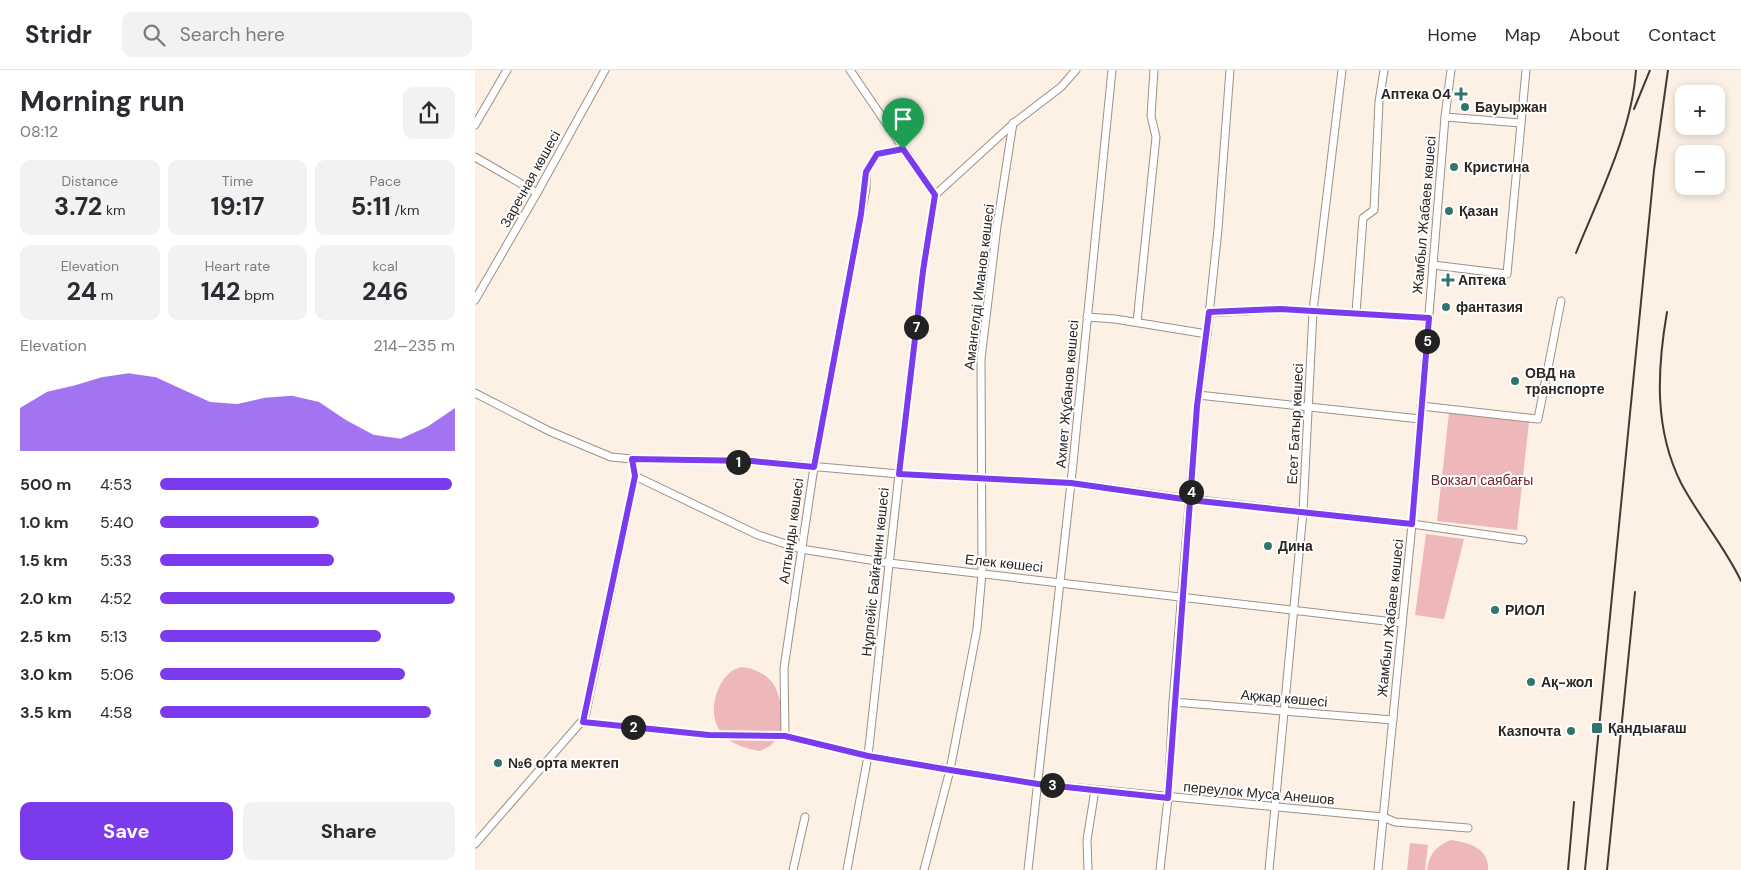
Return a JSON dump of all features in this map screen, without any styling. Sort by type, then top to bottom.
[{"type":"street","points":[[475,126],[507,70]]},
{"type":"street","name":"Заречная көшесі","points":[[475,300],[605,70]]},
{"type":"street","points":[[850,70],[935,195],[1013,123],[1061,87],[1076,70]]},
{"type":"street","name":"Ахмет Жұбанов көшесі","points":[[1028,870],[1071,483],[1112,70]]},
{"type":"street","points":[[1137,322],[1155,137],[1151,116],[1154,70]]},
{"type":"street","points":[[1161,870],[1198,395],[1207,334],[1230,70]]},
{"type":"street","name":"Есет Батыр көшесі","points":[[1269,870],[1303,512],[1313,311],[1342,70]]},
{"type":"street","points":[[1355,313],[1363,218],[1374,210],[1379,102],[1384,70]]},
{"type":"street","name":"Жамбыл Жабаев көшесі","points":[[1378,870],[1412,524],[1445,118],[1451,70]]},
{"type":"street","points":[[1433,265],[1507,274],[1526,70]]},
{"type":"street","points":[[1445,118],[1521,124]]},
{"type":"street","name":"Амангелді Иманов көшесі","points":[[924,870],[950,770],[977,629],[982,573],[981,359],[997,226],[1013,123]]},
{"type":"street","name":"Алтынды көшесі","points":[[785,736],[784,668],[801,549],[814,467],[863,206],[866,172],[877,154],[903,149]]},
{"type":"street","points":[[475,157],[537,193]]},
{"type":"street","name":"Нұрпейіс Байғанин көшесі","points":[[847,870],[868,756],[923,271],[935,195]]},
{"type":"street","points":[[1421,406],[1538,419],[1561,301]]},
{"type":"street","points":[[1209,312],[1280,309],[1429,318]]},
{"type":"street","points":[[1087,317],[1137,322],[1207,334]]},
{"type":"street","points":[[475,393],[549,431],[611,457],[752,461],[982,480],[1071,483],[1190,500],[1412,524],[1523,540]]},
{"type":"street","points":[[1198,395],[1420,419]]},
{"type":"street","points":[[475,844],[583,722],[635,476],[632,459]]},
{"type":"street","name":"Елек көшесі","points":[[635,476],[758,535],[801,549],[889,564],[982,573],[1183,599],[1402,623]]},
{"type":"street","name":"Ақжар көшесі","points":[[1173,702],[1393,720]]},
{"type":"street","name":"переулок Муса Анешов","points":[[583,722],[709,735],[785,736],[868,756],[1038,784],[1168,798],[1383,817],[1395,822],[1468,828]]},
{"type":"street","points":[[1088,870],[1087,840],[1095,790]]},
{"type":"street","points":[[793,870],[805,817]]},
{"type":"green space","name":"Вокзал саябағы","points":[[1449,413],[1529,422],[1517,530],[1437,521]]},
{"type":"green space","points":[[1426,534],[1464,539],[1444,619],[1415,615]]},
{"type":"green space","points":[[742,667],[765,675],[777,690],[780,700],[782,733],[770,746],[760,751],[732,742],[723,734],[715,721],[715,702],[721,683],[727,675]]},
{"type":"green space","points":[[1451,840],[1471,845],[1482,852],[1485,856],[1488,870],[1427,870],[1429,859],[1434,851]]},
{"type":"green space","points":[[1410,843],[1428,845],[1425,870],[1407,870]]},
{"type":"railway","points":[[1576,253],[1621,140],[1633,93],[1636,70]]},
{"type":"railway","points":[[1634,109],[1650,70]]},
{"type":"railway","points":[[1585,870],[1654,170],[1668,70]]},
{"type":"railway","points":[[1667,312],[1660,377],[1660,399],[1666,442],[1672,463],[1681,483],[1735,568],[1741,581]]},
{"type":"railway","points":[[1607,870],[1635,592]]},
{"type":"railway","points":[[1568,870],[1574,802]]},
{"type":"place","name":"Аптека 04","points":[[1461,94]]},
{"type":"place","name":"Бауыржан","points":[[1465,107]]},
{"type":"place","name":"Кристина","points":[[1454,167]]},
{"type":"place","name":"Қазан","points":[[1449,211]]},
{"type":"place","name":"Аптека","points":[[1448,280]]},
{"type":"place","name":"фантазия","points":[[1446,307]]},
{"type":"place","name":"ОВД на транспорте","points":[[1515,381]]},
{"type":"place","name":"Дина","points":[[1268,546]]},
{"type":"place","name":"РИОЛ","points":[[1495,610]]},
{"type":"place","name":"Ақ-жол","points":[[1531,682]]},
{"type":"place","name":"Қандыағаш","points":[[1597,728]]},
{"type":"place","name":"Казпочта","points":[[1571,731]]},
{"type":"place","name":"№6 орта мектеп","points":[[498,763]]},
{"type":"route","points":[[903,149],[877,154],[866,172],[866,189],[814,467],[752,461],[632,459],[635,476],[583,722],[709,735],[785,736],[868,756],[950,770],[1038,784],[1168,798],[1173,702],[1183,599],[1190,500],[1197,406],[1209,312],[1280,309],[1429,318],[1412,524],[1190,500],[1071,483],[1018,482],[899,474],[923,271],[935,195],[903,149]]}]
